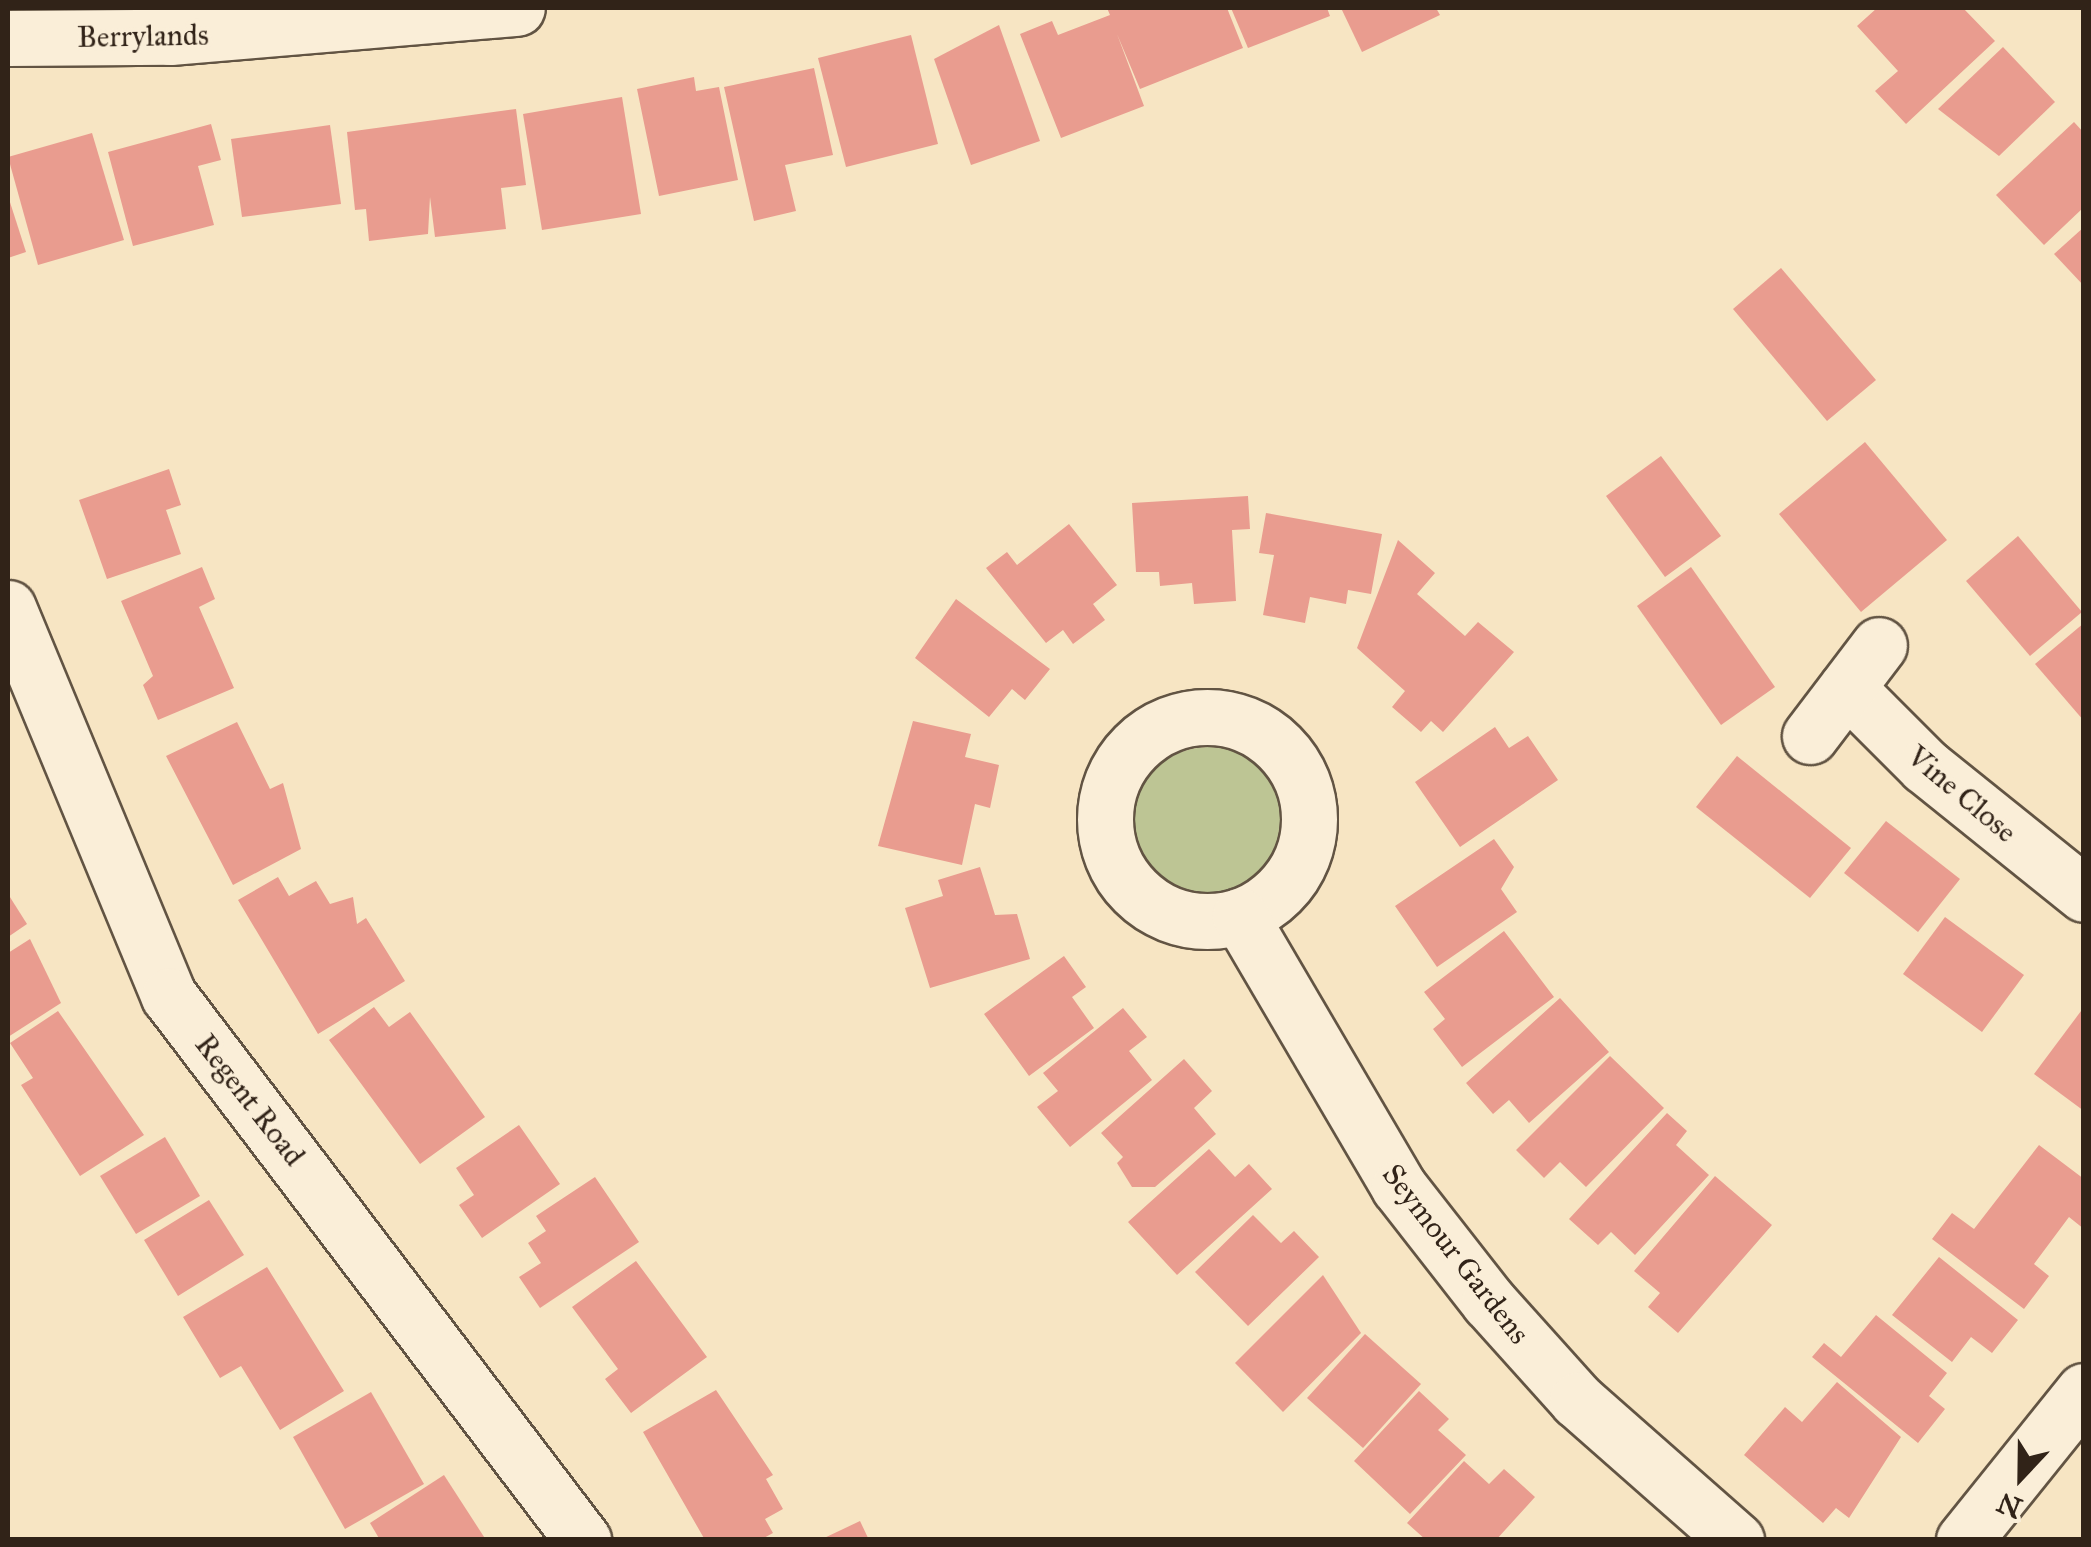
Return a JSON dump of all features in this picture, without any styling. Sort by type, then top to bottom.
[{"type":"street","name":"Berrylands","points":[[8,38],[188,36],[517,8]]},
{"type":"street","name":"Regent Road","points":[[8,608],[169,996],[584,1540]]},
{"type":"street","points":[[1810,736],[1879,646]]},
{"type":"street","name":"Vine Close","points":[[1847,688],[1925,766],[2084,894]]},
{"type":"street","name":"Seymour Gardens","points":[[1240,916],[1398,1186],[1490,1302],[1576,1400],[1736,1540]]},
{"type":"street","points":[[1964,1540],[2084,1391]]},
{"type":"green space","points":[[1209,747],[1239,753],[1265,770],[1282,796],[1288,826],[1282,856],[1265,882],[1239,899],[1209,905],[1179,899],[1153,882],[1136,856],[1130,826],[1136,796],[1153,770],[1179,753]]},
{"type":"building","points":[[1107,8],[1227,8],[1243,48],[1140,89],[1117,34],[1144,106],[1061,138],[1020,34],[1052,21],[1058,35],[1110,15]]},
{"type":"building","points":[[1231,8],[1327,8],[1330,16],[1248,48]]},
{"type":"building","points":[[1341,8],[1436,8],[1440,15],[1362,52]]},
{"type":"building","points":[[1877,8],[1963,8],[1995,41],[1906,124],[1875,91],[1898,71],[1857,26]]},
{"type":"building","points":[[999,25],[1040,141],[971,165],[934,59]]},
{"type":"building","points":[[911,35],[938,144],[846,167],[818,58]]},
{"type":"building","points":[[2003,47],[2055,102],[1999,156],[1938,109]]},
{"type":"building","points":[[814,68],[833,155],[785,165],[796,211],[754,221],[724,87]]},
{"type":"building","points":[[694,77],[696,91],[719,87],[738,180],[659,196],[637,89]]},
{"type":"building","points":[[622,97],[641,214],[542,230],[523,114]]},
{"type":"building","points":[[516,109],[526,185],[501,188],[506,229],[435,237],[430,197],[428,234],[369,241],[366,209],[355,210],[347,132]]},
{"type":"building","points":[[2074,122],[2084,133],[2084,207],[2044,245],[1996,195]]},
{"type":"building","points":[[211,124],[221,160],[198,166],[214,225],[133,246],[108,152]]},
{"type":"building","points":[[330,125],[341,204],[242,217],[231,139]]},
{"type":"building","points":[[92,133],[124,240],[38,265],[8,157]]},
{"type":"building","points":[[8,196],[26,252],[8,258]]},
{"type":"building","points":[[2084,227],[2084,286],[2054,254]]},
{"type":"building","points":[[1781,268],[1876,380],[1827,421],[1733,309]]},
{"type":"building","points":[[1865,442],[1947,540],[1861,612],[1779,514]]},
{"type":"building","points":[[1661,456],[1721,536],[1665,577],[1606,496]]},
{"type":"building","points":[[169,469],[181,505],[166,510],[181,554],[107,579],[79,500]]},
{"type":"building","points":[[1248,496],[1250,529],[1232,530],[1236,601],[1194,604],[1192,583],[1160,586],[1159,572],[1136,572],[1132,503]]},
{"type":"building","points":[[1266,513],[1382,534],[1371,594],[1348,590],[1346,604],[1310,597],[1305,623],[1263,615],[1274,555],[1259,553]]},
{"type":"building","points":[[1069,524],[1117,585],[1093,604],[1105,620],[1073,644],[1063,630],[1046,643],[986,568],[1007,552],[1017,565]]},
{"type":"building","points":[[2018,536],[2082,612],[2030,656],[1966,581]]},
{"type":"building","points":[[1398,540],[1435,573],[1417,594],[1465,636],[1478,622],[1514,652],[1443,732],[1431,721],[1421,732],[1392,707],[1405,691],[1357,648]]},
{"type":"building","points":[[202,567],[215,599],[199,607],[234,688],[158,720],[143,685],[153,676],[121,601]]},
{"type":"building","points":[[1691,567],[1775,687],[1721,725],[1637,606]]},
{"type":"building","points":[[956,599],[1050,669],[1025,700],[1012,689],[989,717],[915,658]]},
{"type":"building","points":[[2084,623],[2084,721],[2035,664]]},
{"type":"building","points":[[913,721],[971,734],[965,757],[999,765],[990,808],[975,804],[962,865],[878,846]]},
{"type":"building","points":[[237,722],[270,789],[283,783],[301,849],[233,885],[166,756]]},
{"type":"building","points":[[1495,727],[1509,748],[1528,736],[1558,780],[1460,847],[1415,782]]},
{"type":"building","points":[[1737,756],[1851,848],[1810,898],[1696,807]]},
{"type":"building","points":[[1886,821],[1960,879],[1918,932],[1844,873]]},
{"type":"building","points":[[1494,839],[1514,867],[1501,889],[1517,912],[1437,967],[1395,906]]},
{"type":"building","points":[[980,867],[995,915],[1017,914],[1030,959],[930,988],[905,908],[943,896],[938,880]]},
{"type":"building","points":[[278,877],[289,896],[316,881],[330,904],[353,897],[357,924],[366,918],[405,981],[318,1034],[238,900]]},
{"type":"building","points":[[8,894],[27,924],[8,937]]},
{"type":"building","points":[[1945,917],[2024,975],[1982,1032],[1903,974]]},
{"type":"building","points":[[1504,931],[1554,997],[1462,1067],[1433,1029],[1445,1019],[1424,992]]},
{"type":"building","points":[[30,939],[61,1003],[8,1037],[8,953]]},
{"type":"building","points":[[1064,956],[1086,987],[1072,997],[1094,1028],[1029,1076],[984,1014]]},
{"type":"building","points":[[1560,998],[1609,1052],[1529,1123],[1509,1100],[1493,1114],[1466,1083]]},
{"type":"building","points":[[374,1007],[389,1027],[410,1012],[485,1117],[420,1164],[329,1040]]},
{"type":"building","points":[[2084,1007],[2084,1111],[2034,1074]]},
{"type":"building","points":[[1123,1008],[1147,1037],[1129,1051],[1152,1080],[1070,1147],[1037,1107],[1058,1091],[1043,1073]]},
{"type":"building","points":[[58,1011],[144,1135],[80,1176],[21,1085],[33,1078],[10,1043]]},
{"type":"building","points":[[1610,1056],[1664,1108],[1586,1187],[1560,1162],[1544,1178],[1516,1150]]},
{"type":"building","points":[[1184,1059],[1212,1091],[1194,1108],[1216,1134],[1155,1187],[1132,1187],[1117,1163],[1123,1157],[1101,1133]]},
{"type":"building","points":[[1667,1113],[1687,1131],[1676,1145],[1709,1175],[1635,1255],[1611,1232],[1598,1245],[1569,1219]]},
{"type":"building","points":[[519,1125],[560,1184],[482,1238],[459,1205],[474,1195],[456,1168]]},
{"type":"building","points":[[165,1137],[200,1196],[136,1234],[100,1176]]},
{"type":"building","points":[[2039,1145],[2084,1179],[2084,1229],[2069,1217],[2034,1264],[2049,1276],[2024,1309],[1932,1239],[1952,1213],[1974,1229]]},
{"type":"building","points":[[1209,1149],[1235,1177],[1249,1164],[1272,1189],[1177,1275],[1128,1222]]},
{"type":"building","points":[[1715,1176],[1772,1225],[1678,1333],[1648,1307],[1660,1293],[1634,1271]]},
{"type":"building","points":[[595,1177],[639,1242],[540,1308],[519,1277],[541,1263],[528,1243],[546,1231],[536,1216]]},
{"type":"building","points":[[209,1200],[244,1255],[178,1296],[144,1240]]},
{"type":"building","points":[[1253,1215],[1281,1243],[1294,1231],[1319,1257],[1248,1326],[1195,1272]]},
{"type":"building","points":[[1939,1257],[2018,1320],[1992,1353],[1971,1337],[1952,1362],[1892,1315]]},
{"type":"building","points":[[636,1261],[707,1357],[631,1413],[605,1379],[618,1369],[572,1307]]},
{"type":"building","points":[[267,1267],[344,1391],[280,1430],[241,1366],[220,1378],[183,1317]]},
{"type":"building","points":[[1323,1275],[1361,1333],[1283,1412],[1235,1363]]},
{"type":"building","points":[[1876,1315],[1947,1373],[1929,1396],[1945,1409],[1918,1443],[1812,1357],[1824,1343],[1841,1357]]},
{"type":"building","points":[[1365,1334],[1421,1384],[1363,1448],[1307,1398]]},
{"type":"building","points":[[1837,1382],[1901,1437],[1849,1518],[1836,1508],[1823,1523],[1744,1455],[1785,1407],[1802,1422]]},
{"type":"building","points":[[716,1390],[773,1475],[766,1479],[783,1509],[765,1519],[773,1533],[760,1540],[705,1540],[643,1432]]},
{"type":"building","points":[[1419,1391],[1449,1419],[1438,1430],[1466,1455],[1410,1514],[1354,1461]]},
{"type":"building","points":[[371,1392],[424,1484],[345,1529],[293,1437]]},
{"type":"building","points":[[1464,1461],[1489,1484],[1504,1469],[1535,1497],[1496,1540],[1426,1540],[1407,1523]]},
{"type":"building","points":[[444,1475],[486,1540],[380,1540],[370,1523]]},
{"type":"building","points":[[860,1521],[869,1540],[820,1540]]}]
